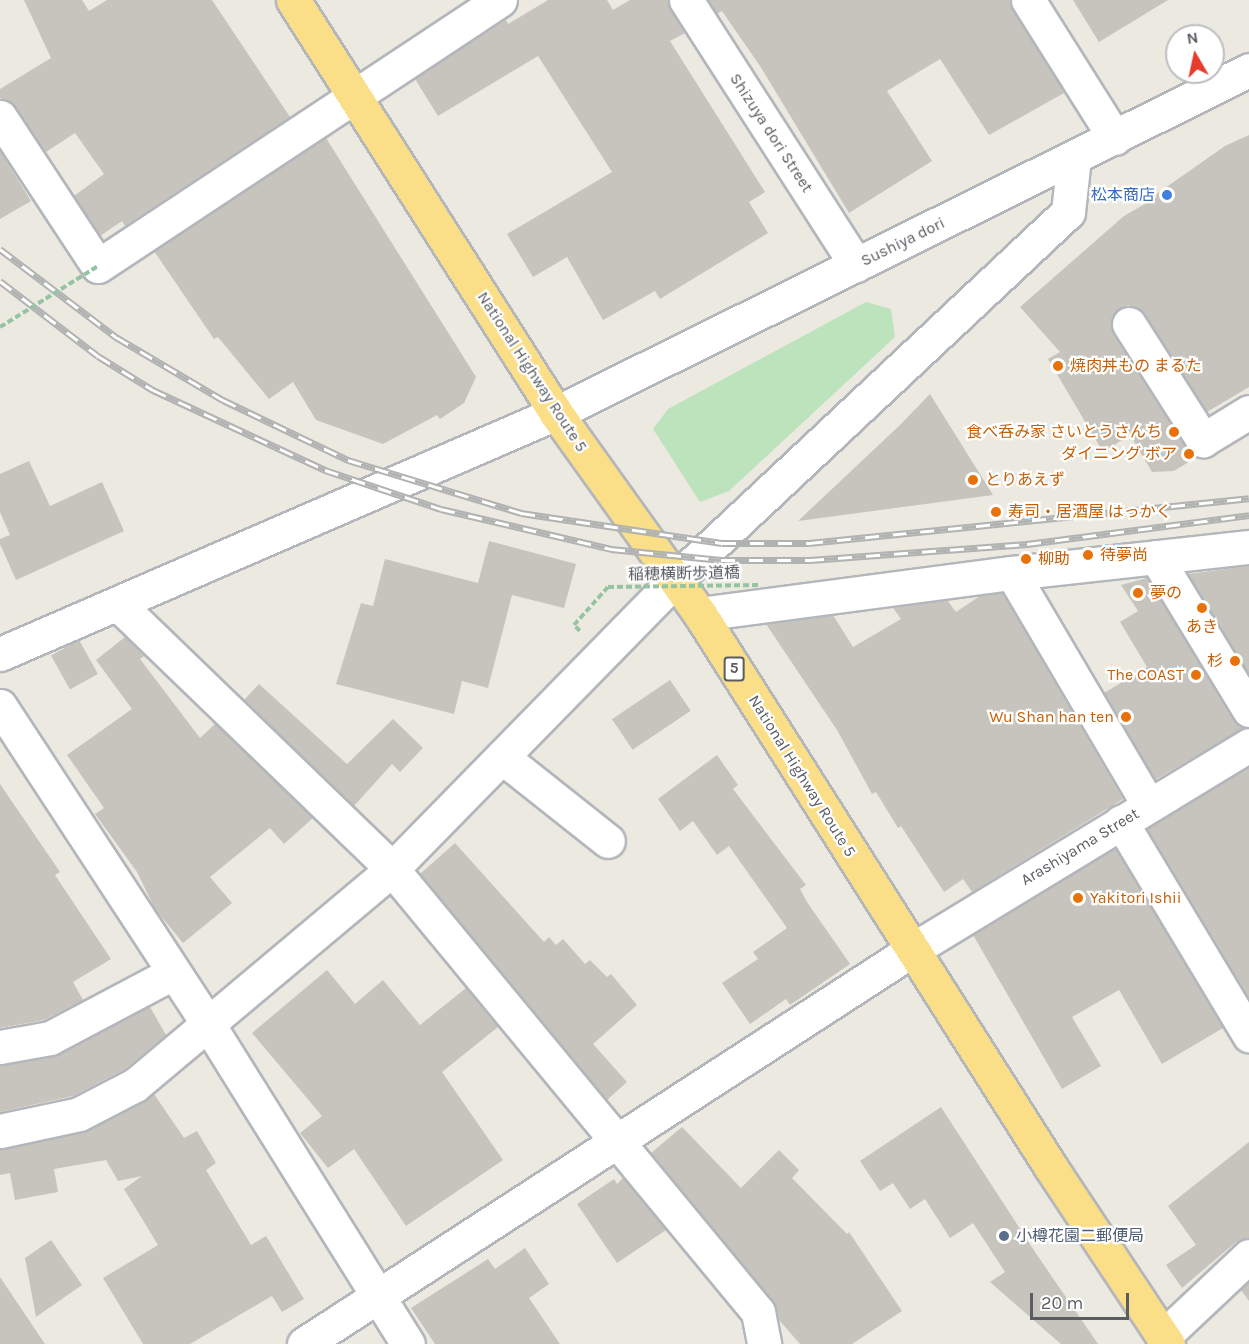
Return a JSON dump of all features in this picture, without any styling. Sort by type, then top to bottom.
[{"type":"highway","name":"National Highway Route 5","points":[[293,0],[556,413],[700,614],[912,950],[1166,1341]]},
{"type":"street","points":[[0,117],[98,266],[500,0]]},
{"type":"street","name":"Shizuya dori Street","points":[[686,0],[856,265]]},
{"type":"street","points":[[1028,0],[1115,138]]},
{"type":"street","name":"Sushiya dori","points":[[0,654],[556,413],[1249,70]]},
{"type":"street","points":[[0,1131],[79,1114],[135,1085],[208,1024],[387,863],[502,757],[675,580],[1068,212],[1074,158]]},
{"type":"street","points":[[1129,324],[1203,440],[1249,412]]},
{"type":"street","points":[[700,614],[1012,573],[1249,547]]},
{"type":"street","points":[[1156,557],[1249,710]]},
{"type":"street","points":[[1012,573],[1149,806]]},
{"type":"street","points":[[118,604],[387,863],[758,1312],[760,1342]]},
{"type":"street","points":[[0,706],[208,1024],[408,1344]]},
{"type":"street","name":"Arashiyama Street","points":[[304,1344],[912,950],[1121,822],[1247,751]]},
{"type":"street","points":[[502,757],[608,842]]},
{"type":"street","points":[[1121,822],[1249,1035]]},
{"type":"street","points":[[0,1047],[50,1038],[173,973]]},
{"type":"street","points":[[1166,1341],[1249,1256]]},
{"type":"path","points":[[0,327],[98,266]]},
{"type":"path","name":"稲穂横断歩道橋","points":[[587,637],[574,625],[608,587],[760,585]]},
{"type":"green space","points":[[866,302],[891,309],[895,337],[729,491],[700,502],[653,429],[668,409]]},
{"type":"building","points":[[24,0],[82,0],[89,11],[107,0],[212,0],[290,117],[125,226],[122,221],[100,236],[74,196],[104,174],[75,133],[46,152],[15,106],[0,98],[0,89],[51,58]]},
{"type":"building","points":[[548,0],[607,0],[613,10],[630,0],[667,0],[685,33],[670,41],[765,192],[749,202],[768,233],[660,299],[655,291],[603,320],[567,257],[533,277],[507,234],[612,172],[538,56],[438,116],[415,79],[506,20],[508,24]]},
{"type":"building","points":[[708,0],[1009,0],[1064,93],[989,135],[940,59],[887,91],[932,161],[849,213],[760,66],[722,11],[717,14]]},
{"type":"building","points":[[1073,0],[1168,0],[1099,42]]},
{"type":"building","points":[[1249,135],[1249,387],[1207,412],[1144,313],[1128,305],[1112,316],[1113,334],[1187,450],[1197,457],[1174,471],[1152,472],[1130,435],[1103,452],[1048,359],[1060,352],[1020,307],[1124,216],[1157,197],[1155,195],[1225,146]]},
{"type":"building","points":[[326,138],[476,377],[464,403],[440,419],[437,415],[383,444],[316,420],[293,382],[269,399],[218,337],[214,339],[154,251]]},
{"type":"building","points":[[0,151],[31,201],[0,219]]},
{"type":"building","points":[[930,394],[993,495],[798,521],[900,425]]},
{"type":"building","points":[[29,461],[50,506],[102,482],[124,531],[16,580],[0,544],[0,539],[10,535],[0,512],[0,474]]},
{"type":"building","points":[[489,541],[576,564],[564,608],[512,595],[488,688],[462,681],[454,714],[336,684],[361,603],[373,606],[385,559],[478,583]]},
{"type":"building","points":[[1249,566],[1249,674],[1188,574]]},
{"type":"building","points":[[1147,578],[1233,720],[1244,728],[1155,780],[1104,693],[1147,667],[1120,622],[1138,611],[1121,585]]},
{"type":"building","points":[[1002,593],[1123,799],[972,892],[963,879],[944,892],[901,826],[898,828],[876,792],[872,794],[837,730],[766,624],[833,615],[853,647],[901,619],[893,608],[947,600],[956,612],[980,596]]},
{"type":"building","points":[[125,637],[144,656],[140,659],[200,738],[215,724],[313,818],[284,844],[270,828],[210,877],[232,903],[183,943],[155,909],[137,872],[95,814],[104,808],[67,755],[132,709],[96,660]]},
{"type":"building","points":[[79,640],[98,674],[70,690],[51,656]]},
{"type":"building","points":[[670,680],[691,711],[633,750],[612,719]]},
{"type":"building","points":[[259,684],[347,764],[393,719],[423,748],[400,772],[392,764],[354,806],[244,700]]},
{"type":"building","points":[[717,755],[738,785],[733,789],[806,885],[800,889],[807,902],[850,964],[790,1005],[786,999],[750,1024],[722,983],[758,959],[753,952],[787,928],[729,846],[717,855],[693,821],[680,831],[658,799]]},
{"type":"building","points":[[1249,767],[1249,999],[1147,829]]},
{"type":"building","points":[[0,784],[60,872],[55,875],[111,959],[73,982],[83,1000],[44,1020],[0,1028]]},
{"type":"building","points":[[455,843],[544,942],[549,937],[556,945],[563,939],[585,964],[590,960],[607,977],[611,974],[637,1005],[593,1044],[627,1082],[607,1100],[420,874]]},
{"type":"building","points":[[1115,848],[1223,1028],[1162,1064],[1119,990],[1072,1017],[1101,1066],[1062,1089],[973,935]]},
{"type":"building","points":[[327,970],[355,1004],[383,980],[420,1025],[466,988],[498,1027],[442,1072],[503,1160],[406,1226],[354,1149],[328,1168],[300,1133],[322,1116],[252,1033]]},
{"type":"building","points":[[150,1007],[166,1035],[125,1069],[73,1096],[0,1112],[0,1065],[58,1055]]},
{"type":"building","points":[[154,1094],[184,1138],[197,1131],[216,1163],[206,1170],[251,1245],[266,1236],[304,1299],[282,1312],[272,1296],[190,1344],[143,1344],[103,1278],[158,1245],[124,1189],[142,1176],[118,1181],[106,1160],[54,1169],[58,1192],[15,1200],[10,1173],[0,1175],[0,1149],[87,1131]]},
{"type":"building","points":[[941,1107],[1098,1344],[1061,1344],[990,1282],[1005,1272],[973,1223],[950,1238],[925,1199],[910,1209],[893,1183],[880,1191],[860,1161]]},
{"type":"building","points":[[682,1127],[741,1188],[779,1150],[799,1170],[792,1178],[847,1234],[849,1232],[902,1311],[852,1344],[800,1344],[779,1320],[772,1300],[651,1153]]},
{"type":"building","points":[[1249,1142],[1249,1238],[1236,1242],[1182,1288],[1166,1265],[1196,1245],[1168,1206]]},
{"type":"building","points":[[623,1178],[666,1230],[617,1263],[577,1204],[614,1179],[617,1184]]},
{"type":"building","points":[[51,1240],[82,1285],[36,1317],[25,1258]]},
{"type":"building","points":[[525,1248],[549,1284],[529,1298],[560,1344],[435,1344],[411,1308],[488,1259],[495,1269]]},
{"type":"building","points":[[0,1277],[45,1344],[0,1344]]},
{"type":"building","points":[[1249,1282],[1249,1301],[1241,1290]]},
{"type":"railway","points":[[0,249],[116,337],[223,400],[348,460],[521,513],[722,543],[809,543],[1249,498]]},
{"type":"railway","points":[[0,281],[98,356],[153,390],[325,470],[441,509],[611,549],[721,560],[810,560],[1027,544],[1249,515]]},
{"type":"place","name":"松本商店","points":[[1167,195]]},
{"type":"place","name":"焼肉丼もの まるた","points":[[1058,366]]},
{"type":"place","name":"食べ呑み家 さいとうさんち","points":[[1174,432]]},
{"type":"place","name":"ダイニング ボア","points":[[1189,454]]},
{"type":"place","name":"とりあえず","points":[[973,480]]},
{"type":"place","name":"寿司・居酒屋 はっかく","points":[[996,512]]},
{"type":"place","name":"待夢尚","points":[[1088,555]]},
{"type":"place","name":"柳助","points":[[1026,559]]},
{"type":"place","name":"夢の","points":[[1138,593]]},
{"type":"place","name":"あき","points":[[1202,608]]},
{"type":"place","name":"杉","points":[[1235,661]]},
{"type":"place","name":"The COAST","points":[[1196,675]]},
{"type":"place","name":"Wu Shan han ten","points":[[1126,717]]},
{"type":"place","name":"Yakitori Ishii","points":[[1078,898]]},
{"type":"place","name":"小樽花園二郵便局","points":[[1004,1236]]}]
